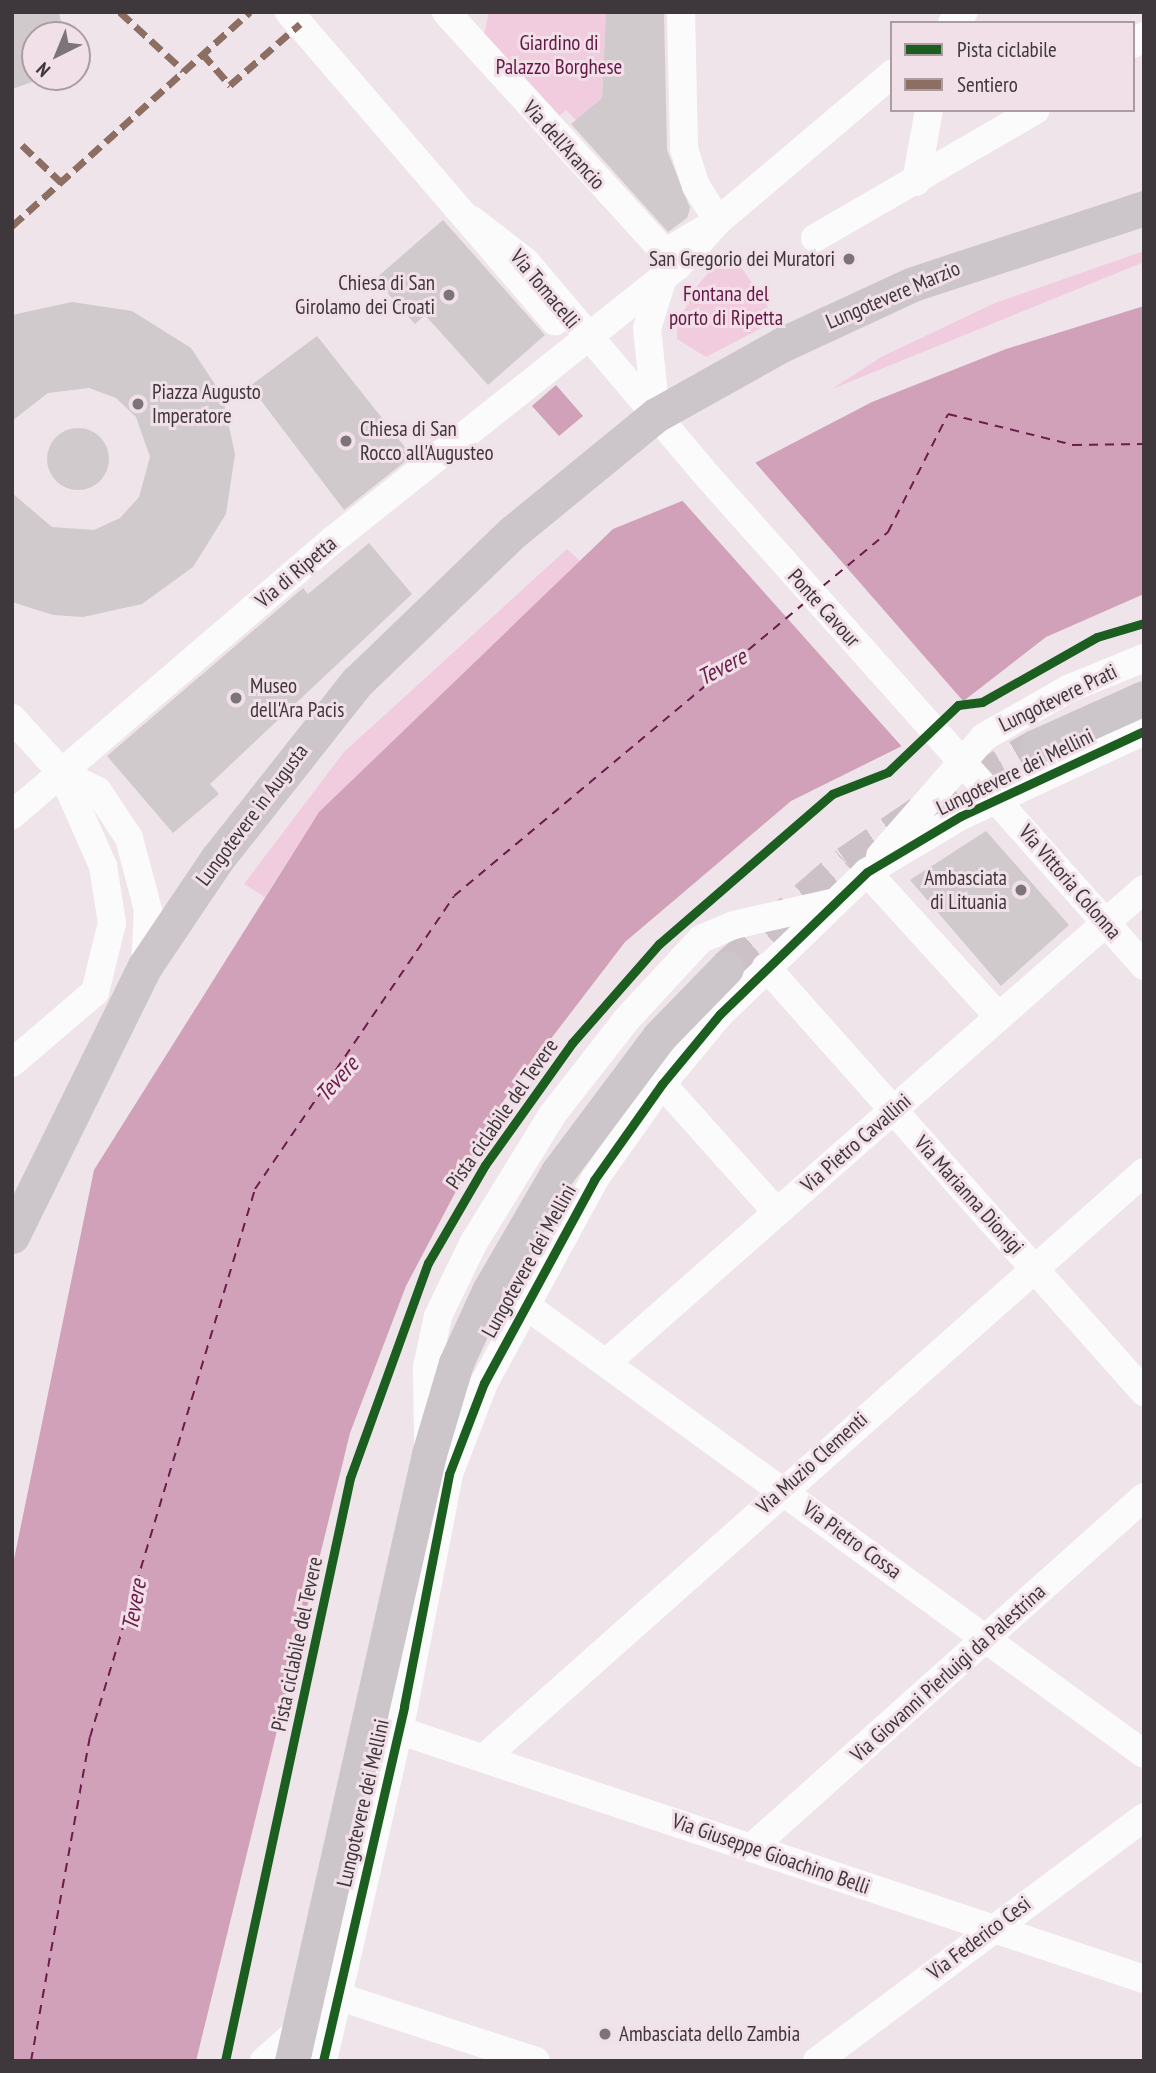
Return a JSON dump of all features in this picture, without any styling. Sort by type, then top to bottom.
[{"type":"main road","name":"Lungotevere Marzio","points":[[656,415],[892,292],[1144,208]]},
{"type":"main road","name":"Lungotevere in Augusta","points":[[12,1236],[145,966],[217,859],[358,682],[513,532],[656,415]]},
{"type":"main road","name":"Lungotevere Prati","points":[[1037,746],[1144,698]]},
{"type":"main road","name":"Lungotevere dei Mellini","points":[[295,2046],[384,1725],[429,1454],[460,1352],[530,1217],[623,1082],[726,968]]},
{"type":"street","name":"Via Tomacelli","points":[[289,12],[472,220],[498,260],[542,310],[585,336],[656,415]]},
{"type":"street","name":"Via dell'Arancio","points":[[446,12],[654,247],[671,252],[718,221]]},
{"type":"street","points":[[681,12],[684,149],[696,187],[718,221],[890,76]]},
{"type":"street","points":[[916,183],[929,112]]},
{"type":"street","points":[[816,239],[1034,112]]},
{"type":"street","name":"Via di Ripetta","points":[[12,815],[333,540],[585,336],[665,275],[718,221]]},
{"type":"street","points":[[656,415],[647,328],[665,275]]},
{"type":"street","name":"Ponte Cavour","points":[[656,415],[934,731],[996,797]]},
{"type":"street","name":"Lungotevere Prati","points":[[867,872],[961,760],[984,737],[1021,713],[1144,658]]},
{"type":"street","points":[[12,718],[62,773],[107,877],[110,942],[100,982],[89,1000],[12,1063]]},
{"type":"street","name":"Lungotevere dei Mellini","points":[[323,2061],[337,1996],[384,1725],[449,1474],[471,1410],[524,1304],[594,1180],[662,1084],[766,967],[867,872],[996,797],[1144,731]]},
{"type":"street","points":[[62,773],[98,791],[129,838],[148,911],[145,966]]},
{"type":"street","name":"Via Vittoria Colonna","points":[[996,797],[1144,966]]},
{"type":"street","points":[[867,872],[999,1017]]},
{"type":"street","name":"Via Pietro Cavallini","points":[[606,1363],[1144,889]]},
{"type":"street","points":[[429,1454],[427,1367],[438,1317],[474,1242],[552,1115],[627,1019],[701,939],[734,925],[831,903]]},
{"type":"street","name":"Via Marianna Dionigi","points":[[766,967],[1144,1392]]},
{"type":"street","points":[[662,1084],[777,1212]]},
{"type":"street","name":"Via Muzio Clementi","points":[[484,1758],[781,1490],[1144,1172]]},
{"type":"street","name":"Via Pietro Cossa","points":[[524,1304],[988,1638],[1144,1754]]},
{"type":"street","name":"Via Giovanni Pierluigi da Palestrina","points":[[751,1848],[1144,1497]]},
{"type":"street","name":"Via Giuseppe Gioachino Belli","points":[[384,1725],[989,1930],[1144,1979]]},
{"type":"street","name":"Via Federico Cesi","points":[[817,2061],[989,1930],[1144,1817]]},
{"type":"street","points":[[337,1996],[536,2061]]},
{"type":"street","points":[[264,2061],[295,2046]]},
{"type":"green space","name":"Giardino di Palazzo Borghese","points":[[489,12],[606,12],[602,98],[576,120],[566,110],[556,119],[483,38]]},
{"type":"green space","name":"Fontana del porto di Ripetta","points":[[729,249],[777,320],[706,357],[677,339],[677,324],[697,286]]},
{"type":"green space","points":[[1144,251],[1144,262],[832,389],[881,357],[995,303]]},
{"type":"green space","points":[[567,549],[580,561],[319,812],[265,897],[244,884],[344,752]]},
{"type":"water","name":"Tevere","points":[[1144,306],[1144,594],[1046,637],[912,741],[791,801],[625,942],[504,1100],[406,1286],[350,1433],[196,2061],[12,2061],[12,1569],[94,1170],[319,812],[613,529],[682,501],[872,402],[1006,349]]},
{"type":"water","points":[[556,385],[583,416],[559,436],[532,406]]},
{"type":"pier","points":[[753,460],[964,702],[914,744],[904,749],[680,498]]},
{"type":"building","points":[[12,12],[59,12],[61,21],[21,21],[21,86],[12,89]]},
{"type":"building","points":[[606,12],[664,12],[667,150],[690,208],[687,218],[668,232],[571,124],[602,98]]},
{"type":"building","name":"Chiesa di San Girolamo dei Croati","points":[[443,220],[545,335],[488,385],[425,315],[415,324],[375,279]]},
{"type":"building","points":[[72,302],[132,311],[191,348],[222,395],[235,454],[226,514],[193,567],[142,604],[83,617],[53,615],[12,602],[12,493],[52,527],[94,530],[120,518],[139,497],[150,457],[136,417],[116,398],[89,388],[48,393],[12,421],[12,315]]},
{"type":"building","name":"Chiesa di San Rocco all'Augusteo","points":[[317,336],[412,456],[344,510],[250,386]]},
{"type":"building","points":[[72,428],[84,428],[100,437],[107,447],[107,471],[100,481],[84,490],[72,490],[61,485],[52,476],[47,465],[47,453],[52,442],[61,433]]},
{"type":"building","name":"Museo dell'Ara Pacis","points":[[369,543],[412,594],[210,784],[219,794],[173,833],[107,756],[303,588],[308,594]]},
{"type":"building","points":[[986,831],[1069,925],[1001,986],[910,880]]},
{"type":"ferry route","points":[[823,586],[888,532],[948,414],[1073,445],[1144,444]]},
{"type":"ferry route","points":[[31,2061],[90,1737],[255,1189],[454,896],[803,604]]},
{"type":"tunnel","points":[[726,968],[847,863],[926,809],[1037,746]]},
{"type":"marked path","points":[[120,12],[183,70]]},
{"type":"marked path","points":[[12,226],[250,12]]},
{"type":"marked path","points":[[202,53],[230,85],[300,24]]},
{"type":"marked path","points":[[22,145],[61,182]]},
{"type":"cycle path","name":"Pista ciclabile del Tevere","points":[[225,2061],[350,1478],[428,1263],[485,1165],[572,1043],[659,944],[832,794],[888,772],[958,705],[982,702],[1097,637],[1144,623]]},
{"type":"cycle path","points":[[323,2061],[404,1706],[449,1474],[484,1383],[594,1180],[662,1084],[720,1014],[867,872],[961,816],[1144,731]]},
{"type":"place","name":"San Gregorio dei Muratori","points":[[849,259]]},
{"type":"place","name":"Chiesa di San Girolamo dei Croati","points":[[449,295]]},
{"type":"place","name":"Piazza Augusto Imperatore","points":[[138,404]]},
{"type":"place","name":"Chiesa di San Rocco all'Augusteo","points":[[346,441]]},
{"type":"place","name":"Museo dell'Ara Pacis","points":[[236,698]]},
{"type":"place","name":"Ambasciata di Lituania","points":[[1021,890]]},
{"type":"place","name":"Ambasciata dello Zambia","points":[[605,2034]]}]
